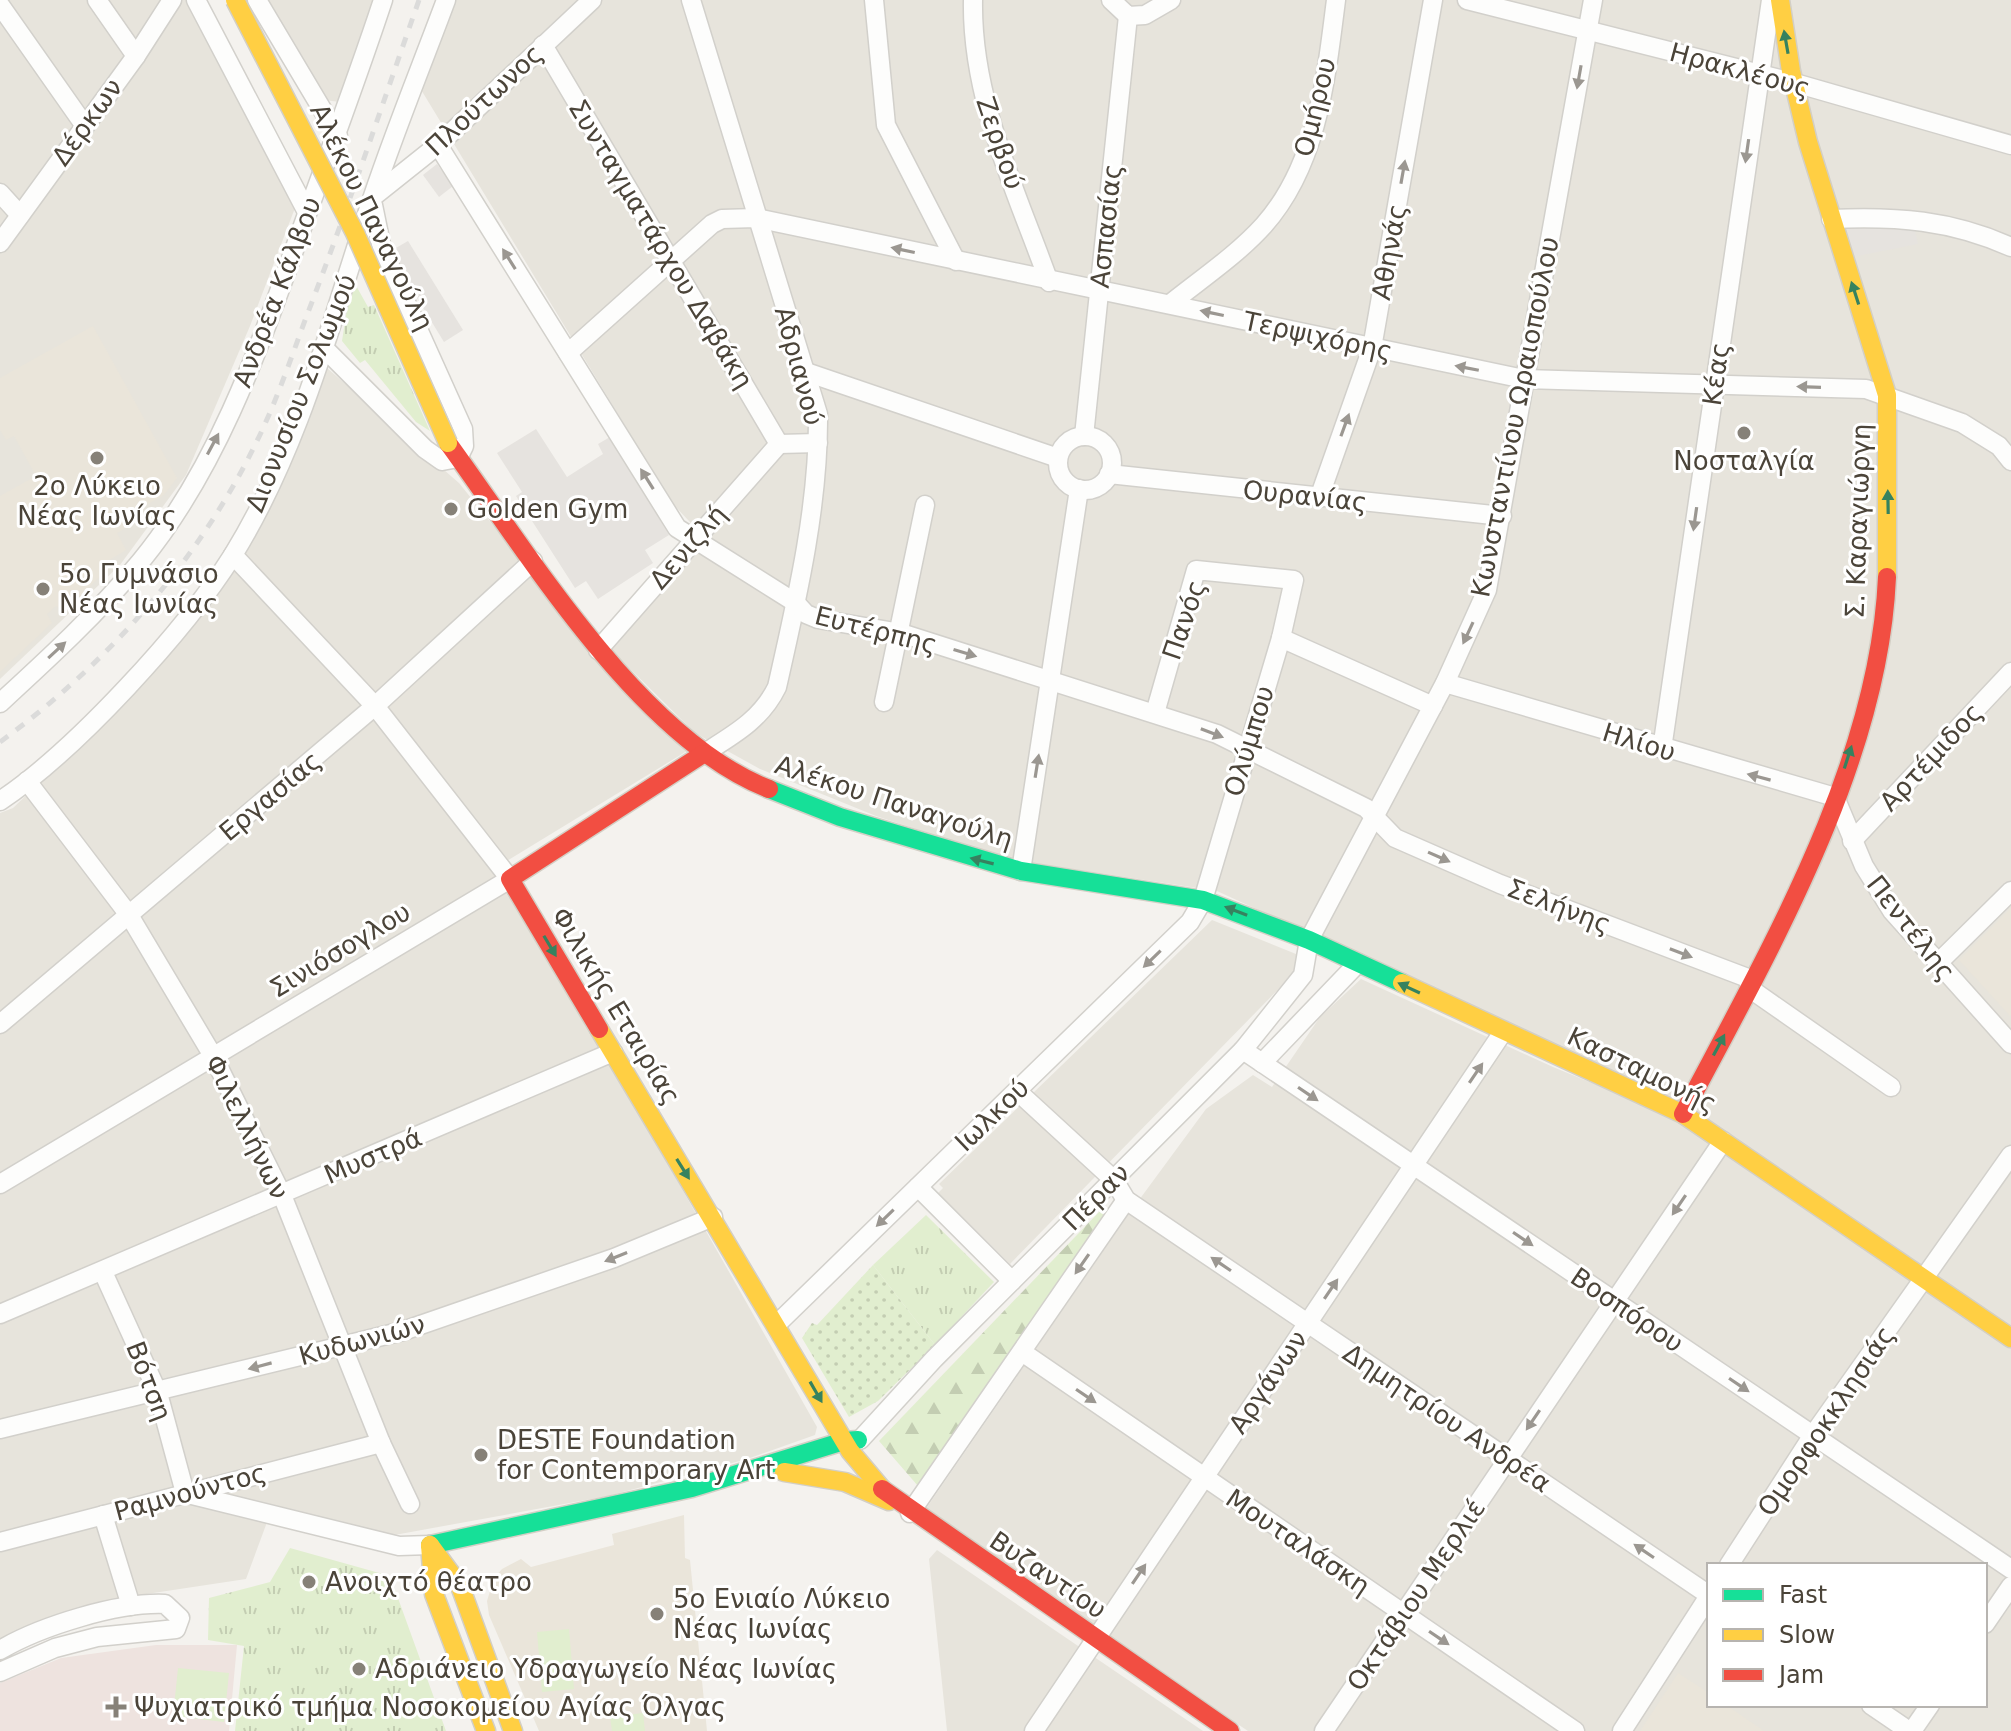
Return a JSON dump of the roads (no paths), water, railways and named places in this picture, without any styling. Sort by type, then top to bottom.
[{"type":"street","points":[[97,0],[136,56]]},
{"type":"street","name":"Δέρκων","points":[[0,243],[136,56],[172,0]]},
{"type":"street","points":[[196,0],[307,212]]},
{"type":"street","name":"Αλέκου Παναγούλη","points":[[235,0],[355,233],[453,450],[598,650],[703,754],[756,784],[854,822],[1021,871],[1203,900],[1309,940]]},
{"type":"street","points":[[257,0],[338,136]]},
{"type":"street","name":"Ανδρέα Κάλβου","points":[[0,703],[72,637],[142,559],[190,488],[250,373],[307,212],[338,136],[383,0]]},
{"type":"street","name":"Διονυσίου Σολωμού","points":[[0,801],[27,781],[144,667],[233,555],[271,480],[324,348],[373,197],[446,0]]},
{"type":"street","name":"Πλούτωνος","points":[[373,197],[438,145],[592,0]]},
{"type":"street","name":"Αδριανού","points":[[691,0],[818,414],[818,443],[796,603],[777,687],[768,705],[755,720],[703,754]]},
{"type":"street","points":[[874,0],[886,125],[956,261]]},
{"type":"street","name":"Ζερβού","points":[[973,0],[975,51],[982,95],[1049,282]]},
{"type":"street","points":[[1111,0],[1128,16],[1145,15],[1171,0]]},
{"type":"street","name":"Ομήρου","points":[[1170,304],[1250,239],[1275,209],[1298,173],[1316,116],[1336,0]]},
{"type":"street","name":"Αθηνάς","points":[[1319,498],[1372,348],[1433,0]]},
{"type":"street","name":"Ηρακλέους","points":[[1467,0],[1793,83],[2011,145]]},
{"type":"street","name":"Κωνσταντίνου Ωραιοπούλου","points":[[1309,940],[1445,683],[1487,590],[1593,0]]},
{"type":"street","name":"Κέας","points":[[1662,749],[1771,0]]},
{"type":"street","name":"Σ. Καραγιώργη","points":[[1683,1114],[1751,984],[1835,797],[1879,647],[1888,539],[1887,394],[1831,219],[1793,83],[1780,0]]},
{"type":"street","points":[[0,5],[85,126]]},
{"type":"street","name":"Ασπασίας","points":[[1084,436],[1128,16]]},
{"type":"street","name":"Συνταγματάρχου Δαβάκη","points":[[543,45],[779,444]]},
{"type":"street","name":"Ευτέρπης","points":[[438,145],[677,528],[693,541],[818,619],[901,633],[1217,734],[1366,808],[1375,816]]},
{"type":"street","points":[[0,193],[20,215]]},
{"type":"street","points":[[324,348],[425,449],[442,461],[453,450],[464,446],[463,429],[382,249],[373,197]]},
{"type":"street","points":[[1831,219],[1897,217],[1932,220],[2011,247]]},
{"type":"street","name":"Τερψιχόρης","points":[[568,353],[671,259],[722,219],[756,218],[1049,282],[1170,304],[1524,379],[1866,389],[1887,394],[2005,441],[2011,461]]},
{"type":"street","points":[[806,372],[1058,458]]},
{"type":"street","points":[[1084,436],[1104,444],[1110,453],[1109,474],[1097,487],[1079,489],[1062,477],[1058,458],[1063,447],[1084,436]]},
{"type":"street","points":[[779,444],[818,443]]},
{"type":"street","name":"Δενιζλή","points":[[598,650],[779,444]]},
{"type":"street","name":"Ουρανίας","points":[[1109,474],[1502,516]]},
{"type":"street","points":[[1021,871],[1079,489]]},
{"type":"street","points":[[884,702],[901,633],[925,505]]},
{"type":"street","name":"Φιλικής Εταιρίας","points":[[233,555],[375,706],[510,879],[776,1325],[851,1444],[903,1508]]},
{"type":"street","name":"Εργασίας","points":[[0,1024],[375,706],[533,561]]},
{"type":"street","name":"Πανός","points":[[1155,713],[1196,570],[1294,580]]},
{"type":"street","name":"Ολύμπου","points":[[1203,900],[1281,638],[1294,580]]},
{"type":"street","points":[[1281,638],[1433,706]]},
{"type":"street","name":"Αρτέμιδος","points":[[1852,841],[2011,672]]},
{"type":"street","name":"Ηλίου","points":[[1445,683],[1662,749],[1835,797]]},
{"type":"street","name":"Σινιόσογλου","points":[[0,1184],[510,879],[703,754]]},
{"type":"street","points":[[660,780],[706,776],[756,784]]},
{"type":"street","name":"Φιλελλήνων","points":[[27,781],[129,915],[213,1056],[282,1195],[381,1443],[410,1504]]},
{"type":"street","name":"Πεντέλης","points":[[1835,797],[1852,841],[1892,911],[2011,1044]]},
{"type":"street","name":"Σελήνης","points":[[1375,816],[1379,825],[1395,838],[1500,884],[1751,984],[1891,1087]]},
{"type":"street","points":[[1937,964],[2011,891]]},
{"type":"street","name":"Ιωλκού","points":[[776,1325],[1190,922],[1203,900]]},
{"type":"street","name":"Κασταμονής","points":[[1309,940],[1683,1114],[2011,1338]]},
{"type":"street","name":"Πέραν","points":[[851,1444],[1243,1050],[1303,975],[1309,940]]},
{"type":"street","points":[[1262,1063],[1358,963]]},
{"type":"street","name":"Αργάνων","points":[[1034,1731],[1503,1032]]},
{"type":"street","name":"Βοσπόρου","points":[[1243,1050],[2011,1569]]},
{"type":"street","name":"Μυστρά","points":[[0,1314],[613,1052]]},
{"type":"street","name":"Δημητρίου Ανδρέα","points":[[1017,1091],[1114,1180],[1119,1193],[1126,1200],[1707,1595]]},
{"type":"street","name":"Οκτάβιου Μερλιέ","points":[[1324,1731],[1723,1141]]},
{"type":"street","name":"Ομορφοκκλησιάς","points":[[1730,1563],[1813,1435],[2011,1155]]},
{"type":"street","points":[[918,1187],[1012,1281]]},
{"type":"street","name":"Πέραν","points":[[903,1508],[1022,1352],[1126,1200]]},
{"type":"street","name":"Κυδωνιών","points":[[0,1429],[403,1331],[515,1295],[713,1217]]},
{"type":"street","name":"Βότση","points":[[103,1272],[158,1393],[185,1493]]},
{"type":"street","name":"Μουταλάσκη","points":[[1022,1352],[1575,1731]]},
{"type":"street","name":"Ραμνούντος","points":[[0,1542],[381,1443]]},
{"type":"street","points":[[738,1476],[820,1466],[851,1444]]},
{"type":"street","points":[[185,1493],[399,1546],[430,1545],[738,1476],[851,1444]]},
{"type":"street","points":[[784,1472],[845,1482],[903,1508]]},
{"type":"street","name":"Βυζαντίου","points":[[903,1508],[1230,1731]]},
{"type":"street","points":[[103,1515],[131,1606]]},
{"type":"street","points":[[430,1545],[430,1578],[434,1594],[486,1730]]},
{"type":"street","points":[[430,1545],[460,1586],[513,1731]]},
{"type":"street","points":[[1987,1621],[2011,1586]]},
{"type":"street","points":[[1622,1731],[1707,1599]]},
{"type":"street","points":[[0,1650],[49,1629],[131,1606],[165,1604],[176,1611],[179,1625],[163,1632],[97,1637],[55,1648],[0,1672]]},
{"type":"street","points":[[1874,1707],[1910,1731],[1928,1707]]},
{"type":"railway","points":[[0,742],[76,680],[146,609],[177,571],[232,488],[263,429],[283,380],[419,0]]},
{"type":"place","name":"Νοσταλγία","points":[[1744,433]]},
{"type":"place","name":"2ο Λύκειο Νέας Ιωνίας","points":[[97,458]]},
{"type":"place","name":"Golden Gym","points":[[451,509]]},
{"type":"place","name":"5ο Γυμνάσιο Νέας Ιωνίας","points":[[43,589]]},
{"type":"place","name":"DESTE Foundation for Contemporary Art","points":[[481,1455]]},
{"type":"place","name":"Ανοιχτό θέατρο","points":[[309,1582]]},
{"type":"place","name":"5ο Ενιαίο Λύκειο Νέας Ιωνίας","points":[[657,1614]]},
{"type":"place","name":"Αδριάνειο Υδραγωγείο Νέας Ιωνίας","points":[[359,1669]]},
{"type":"place","name":"Ψυχιατρικό τμήμα Νοσοκομείου Αγίας Όλγας","points":[[116,1707]]}]
